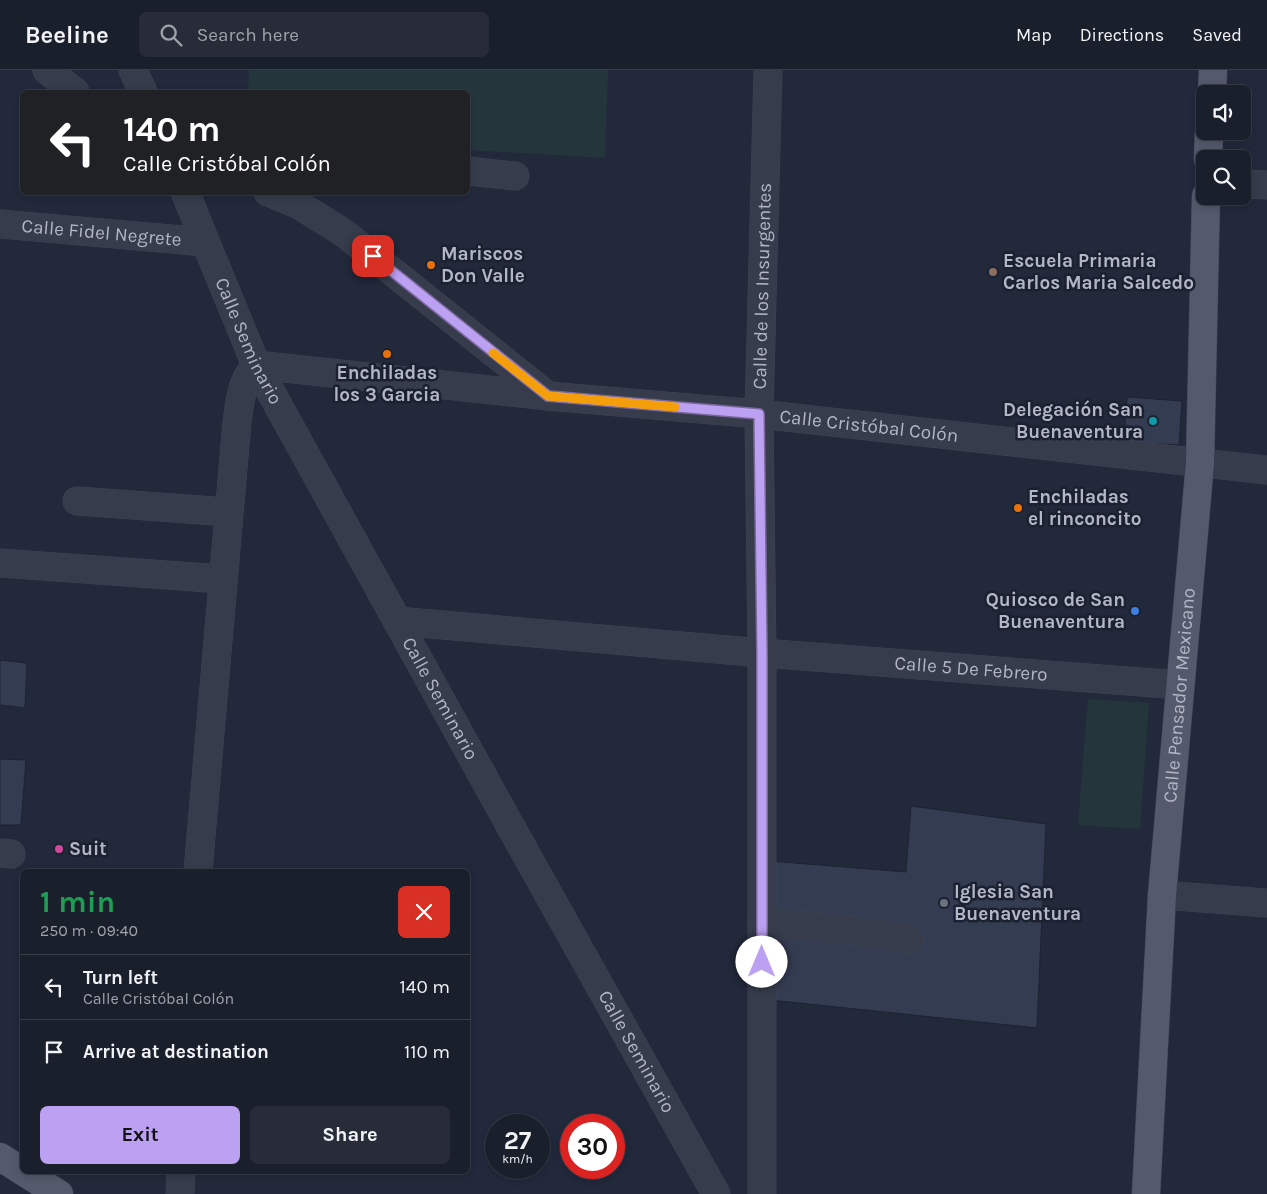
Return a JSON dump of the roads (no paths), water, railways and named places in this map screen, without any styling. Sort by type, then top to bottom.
[{"type":"main road","points":[[1212,85],[1213,70]]},
{"type":"main road","name":"Calle Pensador Mexicano","points":[[1146,1194],[1162,896],[1200,463],[1206,205]]},
{"type":"main road","points":[[0,1158],[20,1170]]},
{"type":"main road","points":[[26,1174],[59,1194]]},
{"type":"street","points":[[47,70],[72,90]]},
{"type":"street","points":[[133,70],[142,90]]},
{"type":"street","name":"Calle de los Insurgentes","points":[[762,1194],[762,653],[759,414],[768,70]]},
{"type":"street","points":[[470,171],[515,176]]},
{"type":"street","points":[[1251,184],[1267,185]]},
{"type":"street","name":"Calle Seminario","points":[[186,195],[256,365],[716,1194]]},
{"type":"street","points":[[275,195],[299,205],[344,233],[548,396]]},
{"type":"street","name":"Calle Fidel Negrete","points":[[0,224],[205,242]]},
{"type":"street","points":[[198,869],[228,512],[241,399],[247,378],[256,365]]},
{"type":"street","name":"Calle Cristóbal Colón","points":[[256,365],[548,396],[759,414],[1267,470]]},
{"type":"street","points":[[77,501],[228,512]]},
{"type":"street","points":[[0,563],[222,580]]},
{"type":"street","name":"Calle 5 De Febrero","points":[[397,621],[762,653],[1180,684]]},
{"type":"street","points":[[1162,896],[1267,903]]},
{"type":"street","points":[[762,922],[841,929],[910,939]]},
{"type":"street","points":[[180,1194],[181,1174]]},
{"type":"place","name":"Mariscos Don Valle","points":[[431,265]]},
{"type":"place","name":"Escuela Primaria Carlos Maria Salcedo","points":[[993,272]]},
{"type":"place","name":"Enchiladas los 3 Garcia","points":[[387,354]]},
{"type":"place","name":"Delegación San Buenaventura","points":[[1153,421]]},
{"type":"place","name":"Enchiladas el rinconcito","points":[[1018,508]]},
{"type":"place","name":"Quiosco de San Buenaventura","points":[[1135,611]]},
{"type":"place","name":"Suit","points":[[59,849]]},
{"type":"place","name":"Iglesia San Buenaventura","points":[[944,903]]}]
